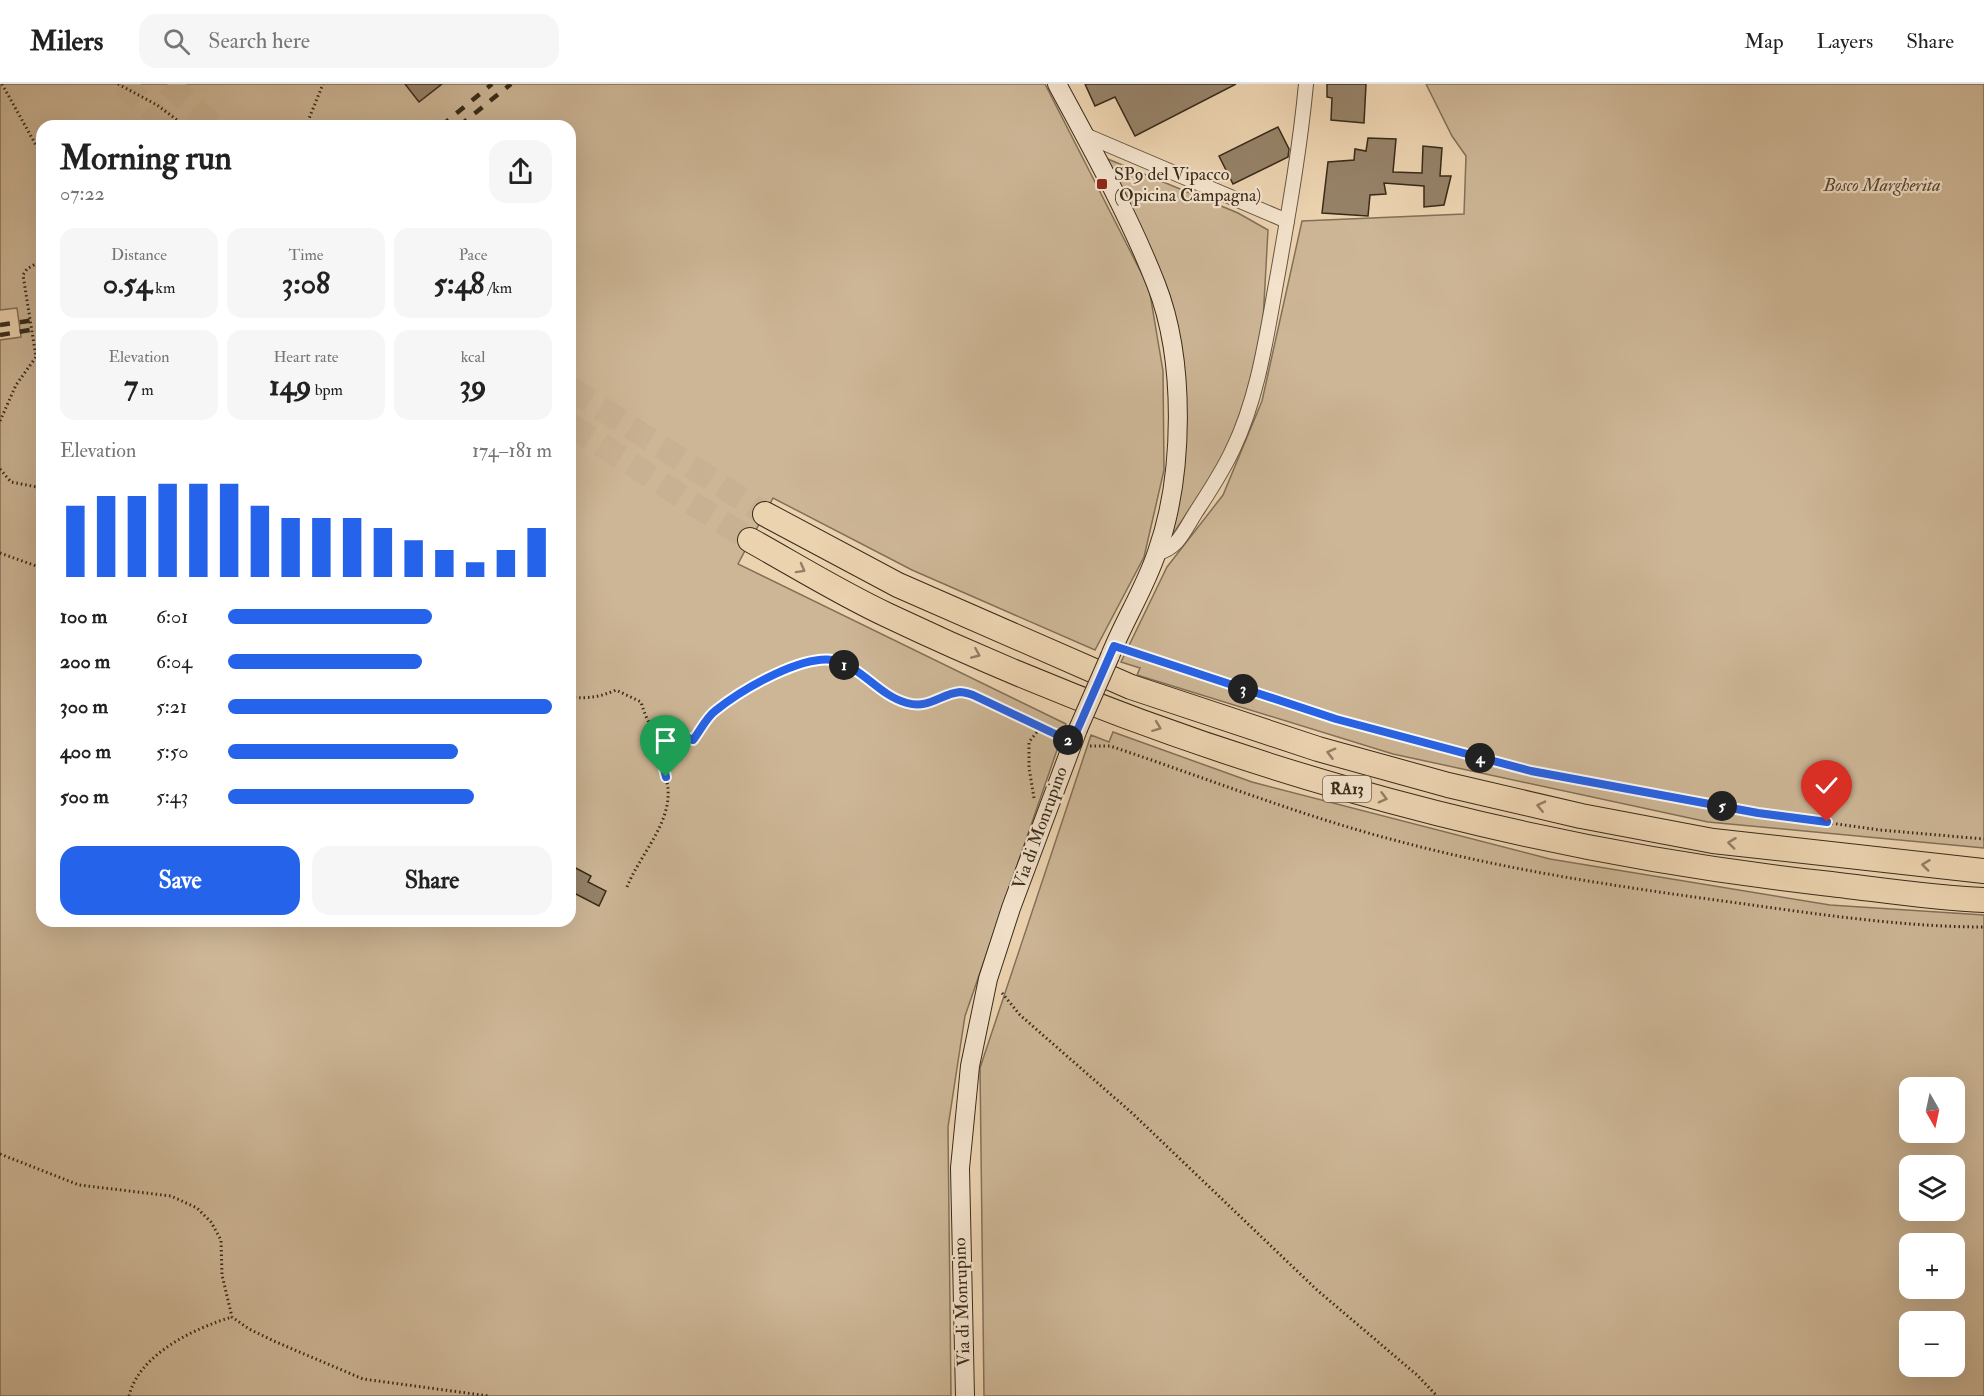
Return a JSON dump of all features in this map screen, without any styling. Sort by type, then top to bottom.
[{"type":"highway","name":"RA13","points":[[765,514],[898,585],[1131,687],[1318,749],[1448,785],[1548,808],[1713,841],[1984,871]]},
{"type":"highway","name":"RA13","points":[[750,540],[886,615],[1066,692],[1177,735],[1316,780],[1464,820],[1585,847],[1694,867],[1984,900]]},
{"type":"main road","name":"Via di Monrupino","points":[[965,1396],[960,1168],[970,1066],[988,979],[1075,736],[1157,553],[1171,503],[1176,466],[1177,391],[1169,329],[1156,284],[1085,135],[1057,84]]},
{"type":"street","points":[[1157,553],[1166,551],[1177,543],[1233,449],[1261,367],[1302,131],[1306,84]]},
{"type":"street","points":[[1085,135],[1287,221]]},
{"type":"path","points":[[2,84],[36,145]]},
{"type":"path","points":[[118,84],[157,105],[177,120]]},
{"type":"path","points":[[308,120],[323,84]]},
{"type":"path","points":[[0,421],[16,385],[36,357],[23,290],[23,275],[27,269],[36,264]]},
{"type":"path","points":[[0,469],[11,482],[36,487]]},
{"type":"path","points":[[0,553],[36,566]]},
{"type":"path","points":[[1112,651],[1336,719],[1542,774],[1758,813],[1880,830],[1984,839]]},
{"type":"path","points":[[627,887],[665,813],[668,790],[661,756],[677,733],[693,740],[713,712],[775,674],[820,660],[840,662],[881,691],[904,702],[926,704],[960,692],[973,695],[1041,726],[1075,736]]},
{"type":"path","points":[[576,697],[603,696],[616,690],[622,692],[641,702],[648,724],[656,734],[671,742]]},
{"type":"path","points":[[1041,726],[1029,742],[1029,768],[1033,796],[1042,825]]},
{"type":"path","points":[[988,979],[1020,1015],[1132,1113],[1317,1290],[1417,1375],[1437,1396]]},
{"type":"path","points":[[0,1154],[79,1185],[171,1196],[197,1208],[211,1222],[221,1240],[225,1295],[232,1317],[249,1329],[363,1379],[489,1396]]},
{"type":"path","points":[[129,1396],[131,1387],[158,1355],[181,1338],[206,1325],[232,1317]]},
{"type":"green space","points":[[0,84],[1045,84],[1149,288],[1163,371],[1164,470],[1144,557],[1095,650],[912,570],[773,498],[738,564],[1066,724],[965,1016],[948,1127],[951,1396],[0,1396],[0,340],[21,337],[17,308],[0,310]]},
{"type":"green space","name":"Bosco Margherita","points":[[1426,84],[1984,84],[1984,848],[1708,822],[1393,754],[1137,675],[1140,668],[1121,662],[1167,567],[1223,495],[1262,401],[1302,221],[1464,214],[1466,156],[1452,136]]},
{"type":"green space","points":[[1103,157],[1238,213],[1268,230],[1263,321],[1256,365],[1232,446],[1171,537],[1179,498],[1182,385]]},
{"type":"green space","points":[[1113,732],[1252,782],[1550,859],[1830,905],[1984,915],[1984,1396],[984,1396],[980,1068],[1091,735],[1109,742]]},
{"type":"building","points":[[405,84],[442,84],[419,102]]},
{"type":"building","points":[[1085,84],[1236,84],[1135,136],[1115,97],[1095,106]]},
{"type":"building","points":[[1327,84],[1366,84],[1364,123],[1331,120],[1332,98],[1327,97]]},
{"type":"building","points":[[1278,127],[1289,149],[1288,157],[1233,184],[1219,156]]},
{"type":"building","points":[[1368,138],[1396,139],[1393,172],[1422,173],[1423,146],[1442,148],[1440,176],[1451,176],[1444,205],[1424,207],[1424,186],[1384,183],[1386,194],[1370,195],[1368,216],[1322,213],[1328,162],[1354,160],[1355,149],[1366,151]]},
{"type":"building","points":[[576,868],[591,876],[588,882],[606,891],[599,906],[576,894]]},
{"type":"tunnel","points":[[122,84],[162,120]]},
{"type":"tunnel","points":[[168,84],[207,120]]},
{"type":"tunnel","points":[[576,392],[765,514]]},
{"type":"tunnel","points":[[576,429],[750,540]]},
{"type":"railway","points":[[448,120],[492,84]]},
{"type":"railway","points":[[466,120],[511,84]]},
{"type":"railway","points":[[0,325],[36,320]]},
{"type":"railway","points":[[0,335],[36,329]]},
{"type":"place","name":"SP9 del Vipacco (Opicina Campagna)","points":[[1102,184]]},
{"type":"route","points":[[666,777],[661,756],[677,733],[693,740],[713,712],[745,691],[775,674],[820,660],[840,662],[881,691],[904,702],[917,705],[935,702],[960,692],[973,695],[1072,742],[1114,646],[1150,660],[1336,719],[1531,771],[1585,783],[1670,795],[1758,813],[1827,822]]}]
